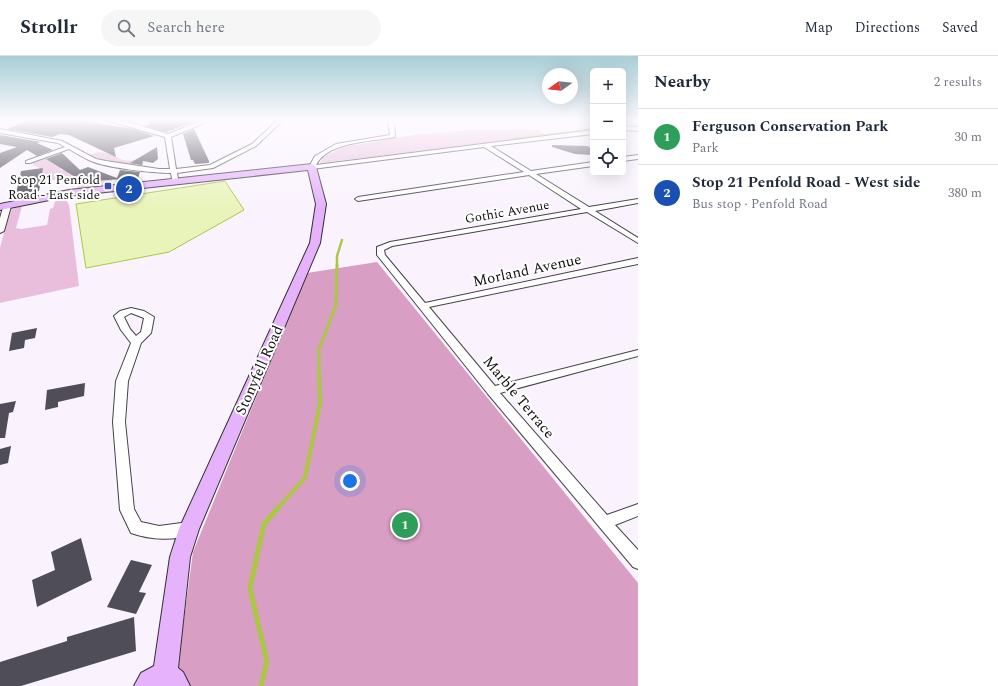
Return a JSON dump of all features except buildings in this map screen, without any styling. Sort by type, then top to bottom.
[{"type":"street","points":[[28,162],[43,155],[62,149]]},
{"type":"street","points":[[74,149],[94,160],[106,163],[151,170],[174,171],[211,167],[245,149]]},
{"type":"street","points":[[170,149],[176,181]]},
{"type":"street","points":[[312,167],[317,157],[332,149]]},
{"type":"street","points":[[0,231],[4,207],[69,193],[312,167],[458,149]]},
{"type":"street","points":[[491,149],[638,241]]},
{"type":"street","points":[[626,159],[638,157]]},
{"type":"street","points":[[358,199],[590,164]]},
{"type":"street","name":"Stonyfell Road","points":[[163,682],[180,557],[189,529],[315,243],[321,204],[312,167]]},
{"type":"street","name":"Gothic Avenue","points":[[380,249],[390,244],[638,201]]},
{"type":"street","name":"Marble Terrace","points":[[380,249],[381,255],[492,391],[638,562]]},
{"type":"street","name":"Morland Avenue","points":[[422,306],[638,261]]},
{"type":"street","points":[[136,342],[122,381],[119,422],[127,510],[136,528],[159,533],[189,529]]},
{"type":"street","points":[[492,391],[638,352]]},
{"type":"street","points":[[604,522],[638,510]]},
{"type":"shaded area","points":[[338,149],[435,149],[320,163],[323,157]]},
{"type":"shaded area","points":[[98,152],[113,154],[124,160],[137,159],[144,163],[141,167],[103,160],[90,155]]},
{"type":"shaded area","points":[[46,156],[48,160],[61,168],[60,170],[79,170],[69,174],[77,178],[67,180],[49,180],[49,176],[43,177],[42,181],[18,184],[19,180],[41,177],[42,172],[40,172],[40,168],[33,165],[33,163]]},
{"type":"shaded area","points":[[112,180],[112,185],[93,186],[96,187],[74,190],[79,184],[82,185],[92,181]]},
{"type":"shaded area","points":[[225,181],[244,210],[169,252],[86,268],[76,204]]},
{"type":"shaded area","points":[[65,198],[69,205],[79,286],[0,303],[0,248],[10,210],[22,206],[16,228],[21,229],[47,225],[50,209],[53,208],[56,199]]},
{"type":"shaded area","points":[[377,262],[638,583],[638,686],[175,686],[193,552],[307,273]]},
{"type":"waterway","points":[[337,265],[337,256],[342,240]]},
{"type":"waterway","points":[[319,371],[319,350],[336,305],[337,265]]},
{"type":"waterway","points":[[277,509],[305,478],[320,403],[319,371]]},
{"type":"waterway","points":[[261,686],[267,662],[250,588],[264,524],[278,508]]},
{"type":"place","name":"Stop 21 Penfold Road - East side","points":[[108,186]]},
{"type":"place","name":"Stop 21 Penfold Road - West side","points":[[129,189]]},
{"type":"place","name":"Ferguson Conservation Park","points":[[405,525]]}]
